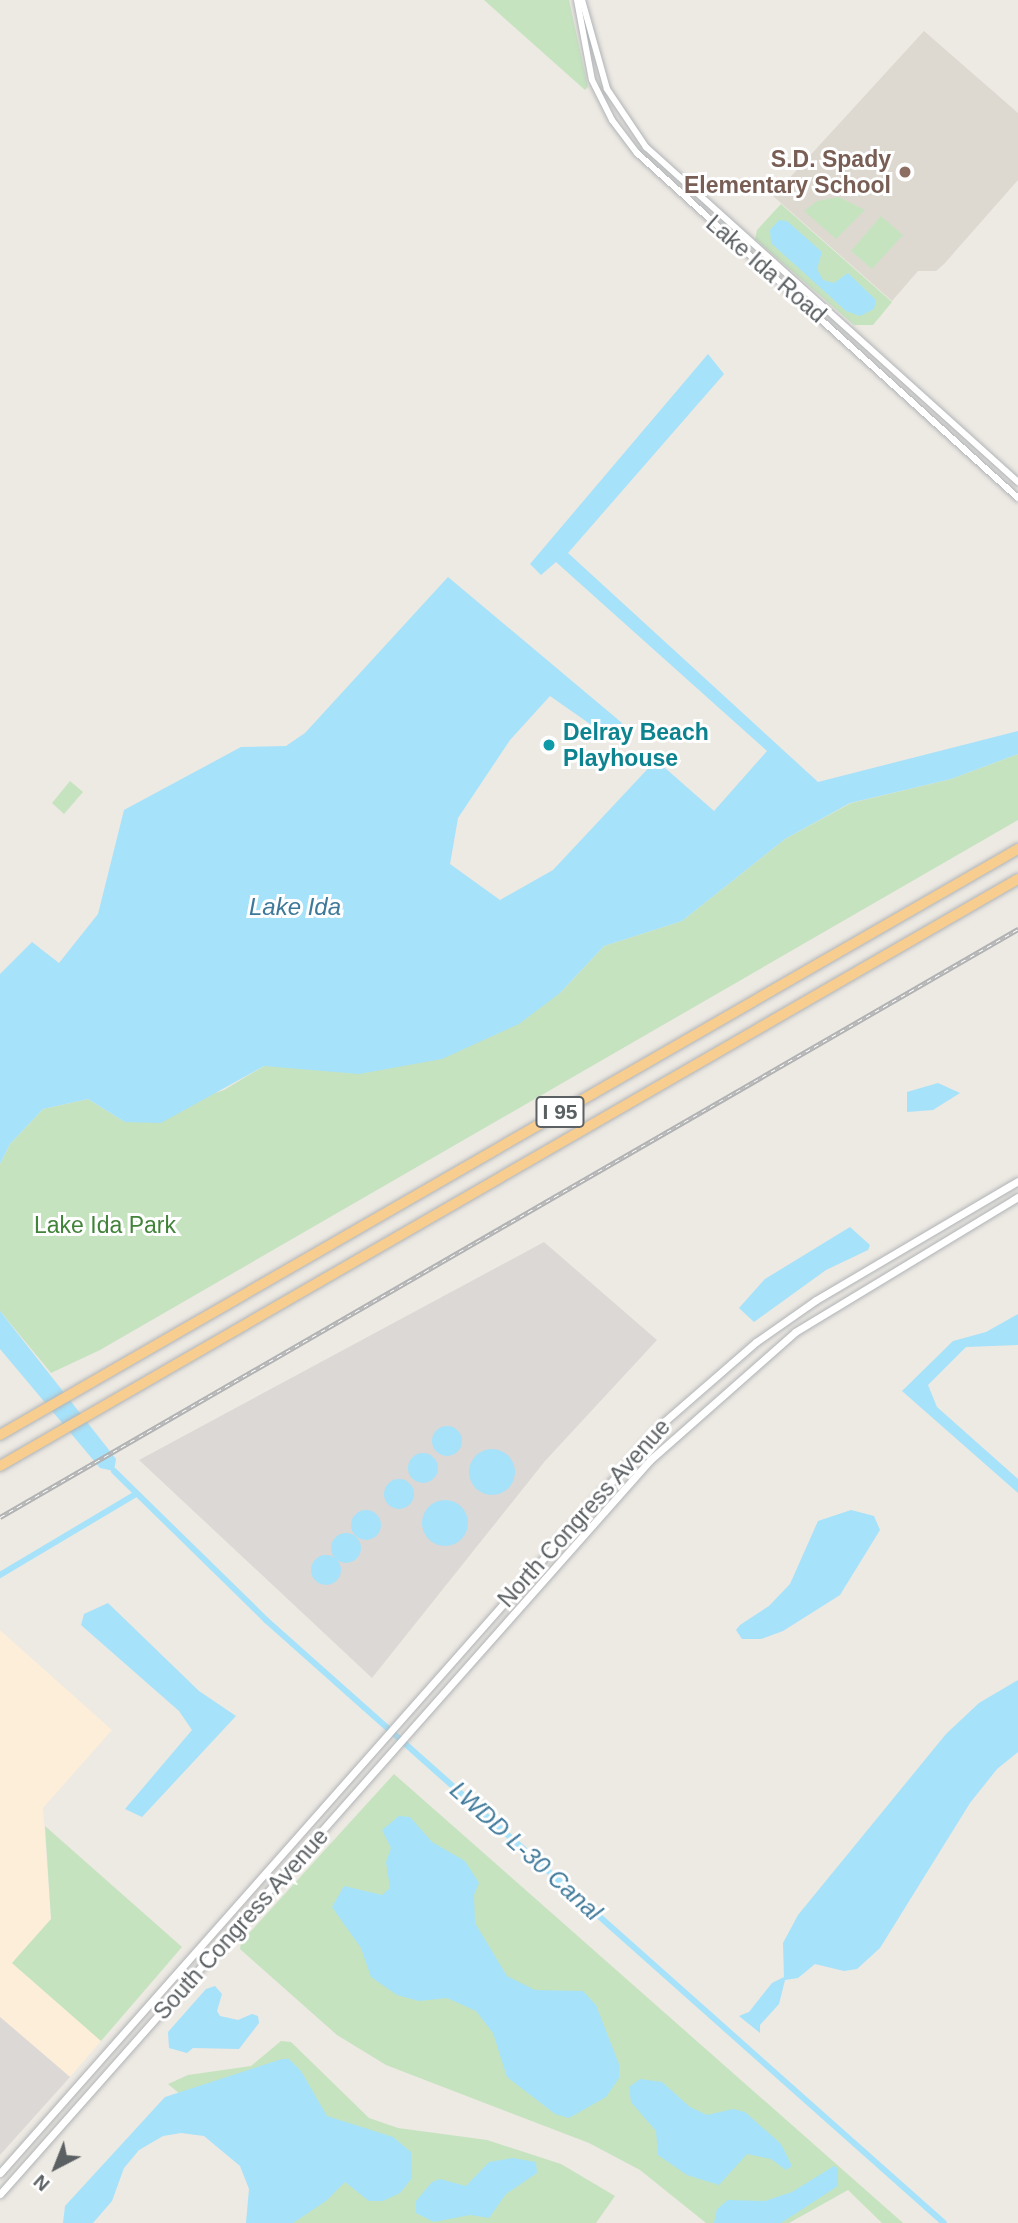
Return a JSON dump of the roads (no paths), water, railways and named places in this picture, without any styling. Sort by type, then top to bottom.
[{"type":"highway","name":"I 95","points":[[0,1435],[1018,849]]},
{"type":"highway","name":"I 95","points":[[0,1466],[1018,879]]},
{"type":"main road","name":"North Congress Avenue","points":[[468,1642],[665,1421],[756,1342],[858,1273],[1018,1181]]},
{"type":"main road","name":"North Congress Avenue","points":[[481,1654],[677,1434],[766,1354],[865,1286],[1018,1197]]},
{"type":"main road","points":[[858,1273],[865,1286]]},
{"type":"main road","name":"South Congress Avenue","points":[[0,2173],[383,1742],[468,1642]]},
{"type":"main road","name":"South Congress Avenue","points":[[0,2194],[481,1654]]},
{"type":"street","name":"Lake Ida Road","points":[[580,0],[607,89],[628,125],[658,159],[1018,482]]},
{"type":"street","name":"Lake Ida Road","points":[[580,0],[584,53],[598,94],[620,132],[651,166],[1018,498]]},
{"type":"street","points":[[651,166],[658,159]]},
{"type":"street","points":[[726,234],[745,236]]},
{"type":"water","points":[[779,220],[787,221],[822,252],[817,269],[823,280],[834,283],[848,273],[876,300],[874,309],[860,316],[846,311],[771,243],[770,230]]},
{"type":"water","name":"Lake Ida","points":[[708,354],[724,374],[568,553],[818,782],[1018,731],[1018,754],[951,779],[850,803],[785,839],[682,921],[604,946],[560,993],[519,1024],[442,1059],[359,1074],[264,1066],[161,1123],[125,1122],[88,1099],[43,1109],[10,1144],[0,1164],[0,974],[32,942],[59,963],[98,914],[124,810],[241,747],[286,746],[305,733],[448,577],[622,723],[610,738],[550,696],[510,740],[458,818],[450,864],[500,900],[553,870],[656,760],[714,811],[767,751],[556,562],[541,575],[530,564]]},
{"type":"water","points":[[938,1083],[960,1093],[933,1110],[907,1112],[907,1092]]},
{"type":"water","points":[[850,1227],[870,1245],[868,1250],[826,1270],[754,1322],[739,1308],[765,1279]]},
{"type":"water","points":[[0,1311],[116,1459],[114,1471],[100,1468],[0,1349]]},
{"type":"water","points":[[1018,1314],[1018,1345],[966,1347],[928,1385],[937,1407],[1018,1479],[1018,1493],[902,1391],[953,1341],[986,1332]]},
{"type":"water","points":[[447,1426],[457,1431],[462,1441],[457,1451],[447,1456],[437,1451],[432,1441],[437,1431]]},
{"type":"water","points":[[492,1449],[508,1456],[515,1472],[508,1488],[492,1495],[476,1488],[469,1472],[476,1456]]},
{"type":"water","points":[[423,1453],[433,1458],[438,1468],[433,1478],[423,1483],[413,1478],[408,1468],[413,1458]]},
{"type":"water","points":[[399,1479],[409,1484],[414,1494],[409,1504],[399,1509],[389,1504],[384,1494],[389,1484]]},
{"type":"water","points":[[445,1500],[461,1507],[468,1523],[461,1539],[445,1546],[429,1539],[422,1523],[429,1507]]},
{"type":"water","points":[[366,1510],[376,1515],[381,1525],[376,1535],[366,1540],[356,1535],[351,1525],[356,1515]]},
{"type":"water","points":[[851,1510],[874,1516],[880,1530],[840,1595],[783,1631],[761,1639],[742,1639],[736,1630],[740,1625],[769,1606],[790,1584],[818,1521]]},
{"type":"water","points":[[346,1533],[356,1538],[361,1548],[356,1558],[346,1563],[336,1558],[331,1548],[336,1538]]},
{"type":"water","points":[[326,1555],[336,1560],[341,1570],[336,1580],[326,1585],[316,1580],[311,1570],[316,1560]]},
{"type":"water","points":[[108,1603],[199,1691],[236,1716],[142,1817],[125,1809],[192,1730],[179,1711],[81,1625],[84,1614]]},
{"type":"water","points":[[1018,1680],[1018,1752],[997,1769],[970,1803],[880,1948],[857,1969],[844,1971],[815,1964],[798,1978],[785,1980],[779,2004],[760,2025],[760,2033],[739,2016],[749,2012],[772,1983],[784,1977],[783,1943],[798,1915],[946,1734],[979,1703]]},
{"type":"water","points":[[399,1816],[410,1817],[432,1842],[465,1861],[479,1883],[474,1895],[475,1923],[507,1976],[535,1990],[583,1991],[596,2005],[619,2064],[619,2078],[606,2097],[569,2118],[555,2114],[507,2077],[493,2033],[476,2011],[447,1998],[419,2001],[397,1995],[371,1977],[361,1948],[332,1907],[344,1886],[382,1895],[390,1888],[386,1862],[391,1848],[382,1830]]},
{"type":"water","points":[[215,1986],[222,1994],[217,2011],[220,2016],[238,2020],[252,2014],[258,2016],[259,2023],[239,2049],[193,2048],[187,2053],[169,2048],[168,2032],[206,1989]]},
{"type":"water","points":[[289,2059],[301,2071],[327,2116],[393,2137],[411,2152],[412,2178],[400,2193],[383,2201],[369,2201],[345,2182],[326,2201],[293,2223],[246,2223],[249,2189],[240,2166],[204,2136],[181,2133],[163,2136],[139,2150],[124,2168],[112,2201],[93,2223],[63,2223],[65,2206],[165,2097]]},
{"type":"water","points":[[640,2079],[662,2082],[690,2107],[707,2115],[733,2109],[745,2112],[781,2144],[792,2166],[786,2170],[771,2159],[747,2154],[719,2185],[687,2175],[658,2155],[656,2131],[631,2102],[629,2087]]},
{"type":"water","points":[[513,2158],[536,2162],[537,2173],[506,2194],[489,2218],[470,2215],[434,2222],[416,2213],[416,2201],[432,2182],[440,2179],[466,2186],[489,2162]]},
{"type":"water","points":[[834,2166],[838,2168],[838,2186],[781,2223],[714,2223],[717,2209],[728,2200],[765,2201],[792,2192]]},
{"type":"waterway","name":"LWDD L-30 Canal","points":[[114,1471],[266,1620],[944,2223]]},
{"type":"waterway","points":[[0,1575],[136,1494]]},
{"type":"railway","points":[[0,1517],[1018,929]]},
{"type":"place","name":"S.D. Spady Elementary School","points":[[905,172]]},
{"type":"place","name":"Delray Beach Playhouse","points":[[549,745]]},
{"type":"park label","name":"Lake Ida Park","points":[[105,1225]]}]
